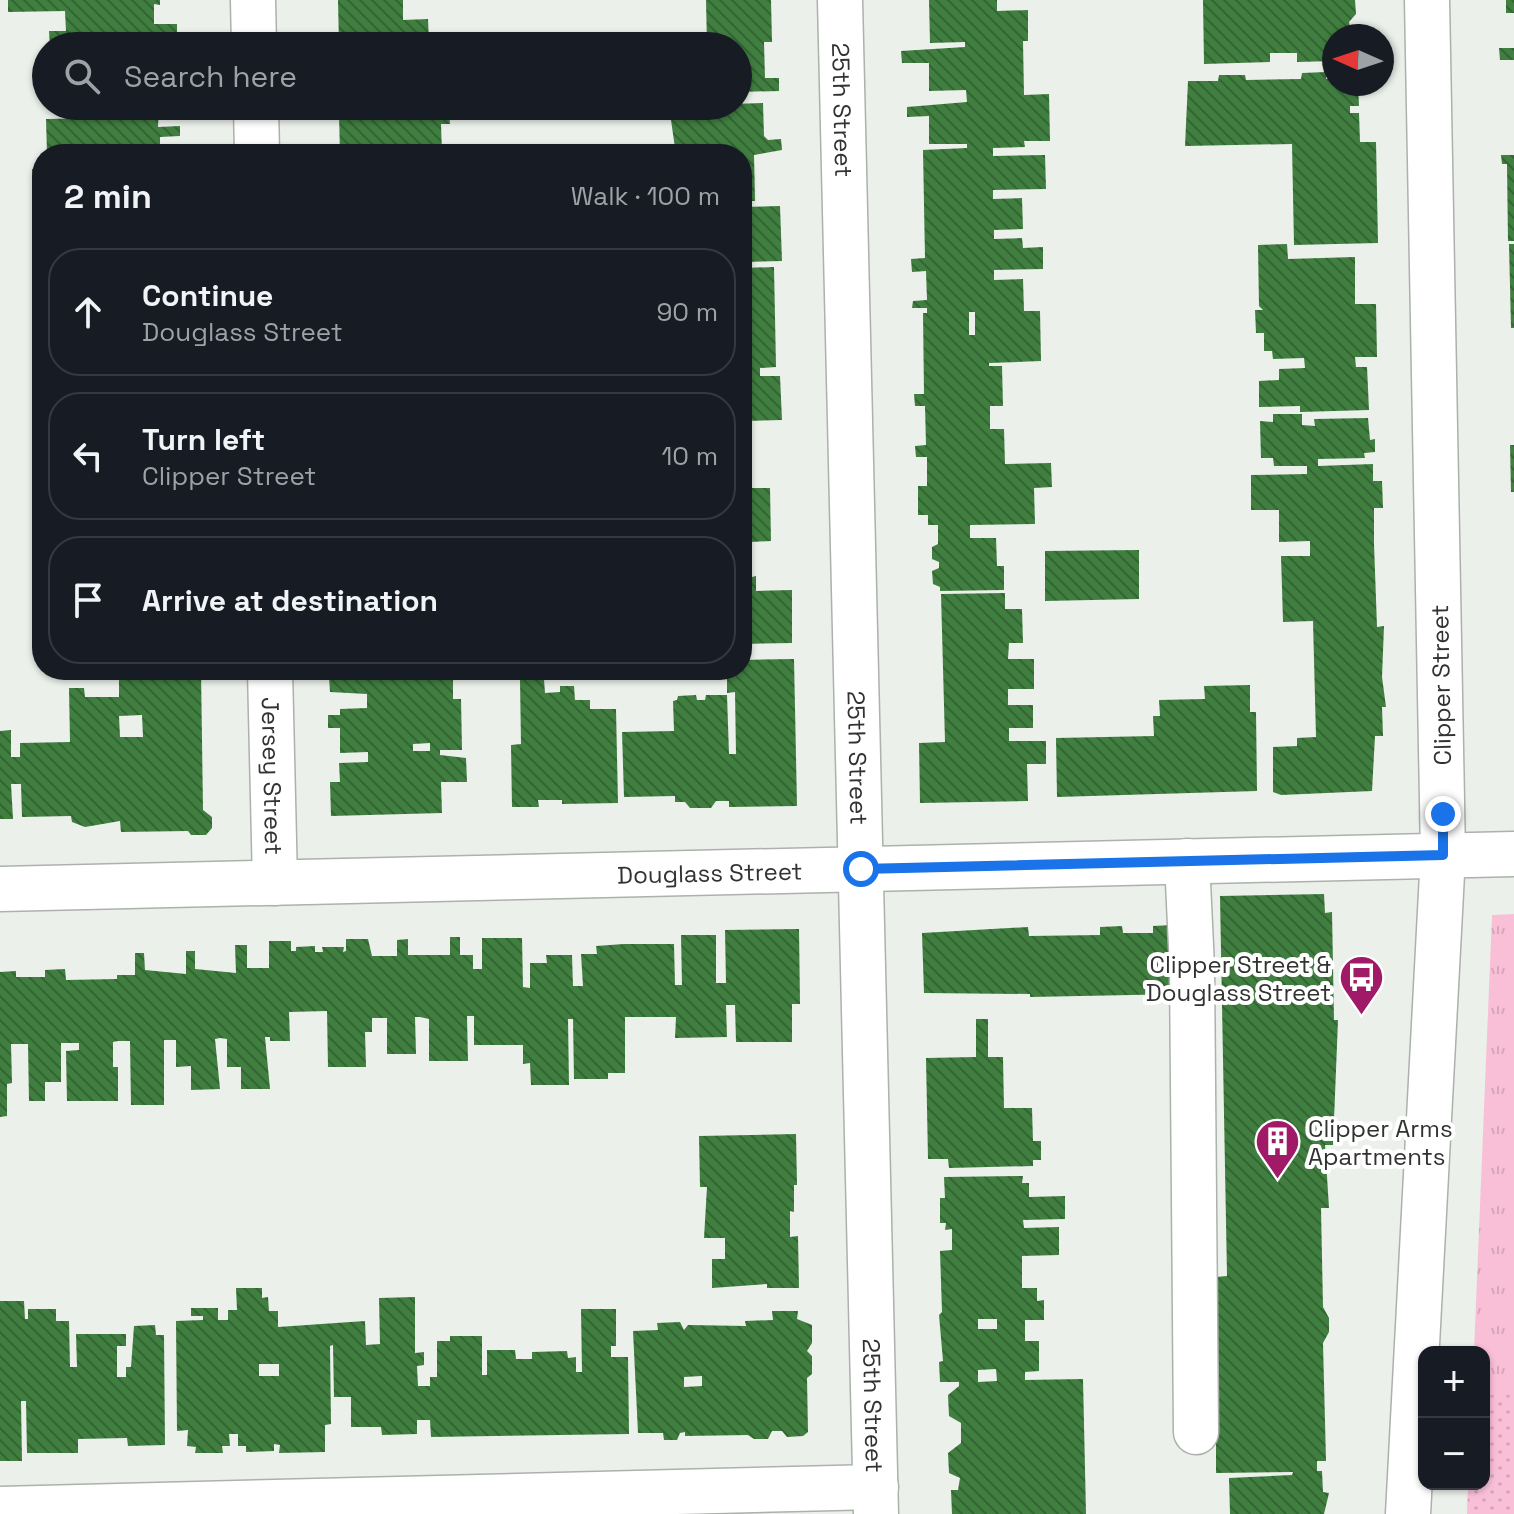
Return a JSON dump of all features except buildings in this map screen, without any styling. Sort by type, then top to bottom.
[{"type":"street","points":[[253,0],[254,32]]},
{"type":"street","name":"25th Street","points":[[840,0],[876,1500]]},
{"type":"street","name":"Clipper Street","points":[[1408,1514],[1443,855],[1427,0]]},
{"type":"street","points":[[256,120],[257,144]]},
{"type":"street","name":"Jersey Street","points":[[270,680],[275,883]]},
{"type":"street","name":"Douglass Street","points":[[0,889],[1514,854]]},
{"type":"street","points":[[1187,861],[1192,967],[1196,1432]]},
{"type":"street","points":[[0,1509],[876,1500]]},
{"type":"green space","points":[[1514,914],[1514,1395],[1490,1395],[1490,1346],[1474,1346],[1492,915]]},
{"type":"green space","points":[[1490,1395],[1514,1395],[1514,1514],[1467,1514],[1468,1490],[1490,1490]]},
{"type":"place","name":"Clipper Street & Douglass Street","points":[[1362,1017]]},
{"type":"place","name":"Clipper Arms Apartments","points":[[1277,1181]]},
{"type":"route","points":[[861,869],[1443,855],[1443,814]]}]
